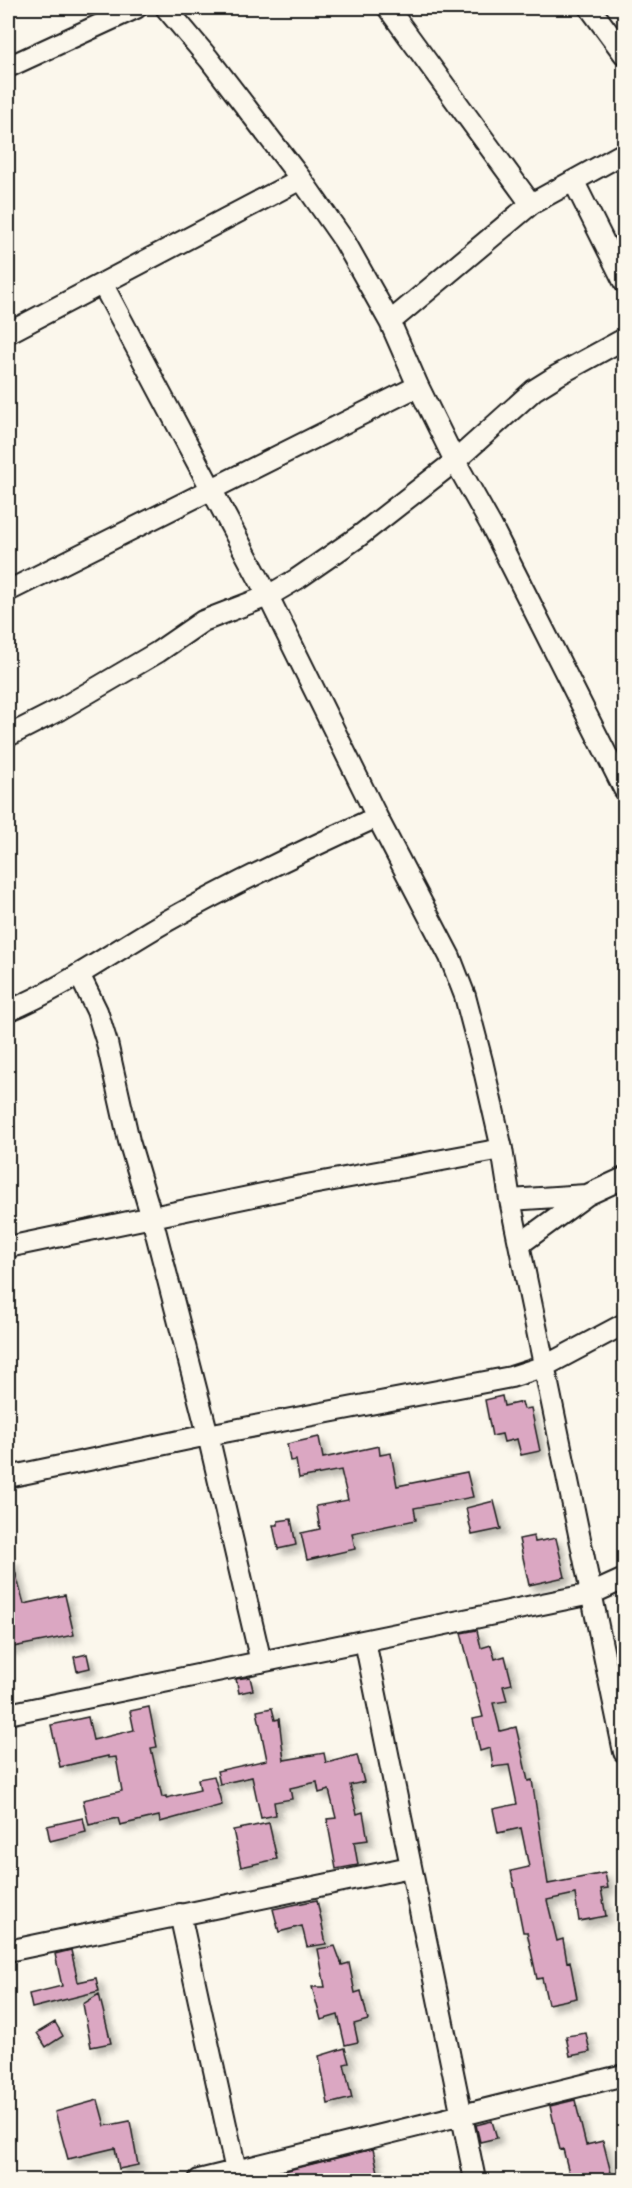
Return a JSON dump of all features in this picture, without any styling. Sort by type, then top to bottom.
[{"type":"street","points":[[8,68],[136,8]]},
{"type":"street","points":[[166,8],[209,59],[301,179],[345,242],[390,322],[455,461],[492,527],[624,789]]},
{"type":"street","points":[[388,8],[531,204]]},
{"type":"street","points":[[590,8],[624,54]]},
{"type":"street","points":[[390,322],[531,204],[624,153]]},
{"type":"street","points":[[8,333],[301,179]]},
{"type":"street","points":[[574,182],[624,282]]},
{"type":"street","points":[[103,285],[268,596],[377,817],[450,957],[465,996],[502,1149],[510,1200],[624,1752]]},
{"type":"street","points":[[8,736],[59,710],[158,652],[202,621],[268,596],[297,579],[358,537],[455,461],[534,390],[624,339]]},
{"type":"street","points":[[9,588],[418,386]]},
{"type":"street","points":[[8,1011],[37,999],[218,893],[377,817]]},
{"type":"street","points":[[79,974],[97,1011],[107,1043],[129,1141],[152,1218],[208,1435],[261,1662]]},
{"type":"street","points":[[8,1247],[301,1186],[502,1149]]},
{"type":"street","points":[[520,1244],[587,1195],[624,1178]]},
{"type":"street","points":[[510,1200],[587,1195]]},
{"type":"street","points":[[8,1477],[208,1435],[491,1381],[544,1366],[624,1324]]},
{"type":"street","points":[[8,1714],[591,1594],[624,1578]]},
{"type":"street","points":[[365,1641],[475,2181]]},
{"type":"street","points":[[8,1951],[410,1867]]},
{"type":"street","points":[[180,1914],[237,2176]]},
{"type":"street","points":[[199,2181],[237,2176],[624,2075]]},
{"type":"building","points":[[502,1396],[504,1406],[522,1402],[524,1409],[531,1408],[540,1451],[521,1455],[517,1439],[504,1442],[502,1434],[492,1436],[485,1400]]},
{"type":"building","points":[[319,1437],[323,1458],[379,1446],[380,1455],[391,1453],[397,1486],[467,1472],[473,1497],[414,1508],[416,1520],[352,1533],[355,1549],[307,1560],[301,1533],[320,1529],[316,1506],[348,1500],[341,1470],[299,1478],[296,1460],[290,1461],[287,1444]]},
{"type":"building","points":[[494,1501],[501,1529],[472,1535],[466,1508]]},
{"type":"building","points":[[291,1519],[296,1545],[278,1549],[273,1525],[278,1525],[278,1521]]},
{"type":"building","points":[[534,1536],[535,1542],[556,1538],[565,1577],[529,1585],[519,1539]]},
{"type":"building","points":[[12,1560],[24,1604],[65,1595],[74,1635],[8,1648],[8,1561]]},
{"type":"building","points":[[477,1630],[481,1648],[491,1645],[495,1659],[505,1656],[512,1684],[503,1686],[507,1701],[493,1703],[500,1731],[516,1727],[528,1781],[532,1780],[548,1884],[605,1873],[608,1888],[601,1889],[606,1916],[579,1921],[575,1894],[547,1900],[557,1941],[563,1939],[567,1962],[570,1961],[577,1998],[548,2004],[542,1978],[537,1979],[527,1932],[523,1932],[511,1871],[529,1867],[521,1828],[498,1833],[493,1809],[517,1804],[509,1765],[493,1767],[490,1748],[480,1751],[473,1719],[483,1717],[461,1633]]},
{"type":"building","points":[[87,1654],[90,1668],[77,1671],[74,1657]]},
{"type":"building","points":[[250,1677],[253,1690],[239,1693],[236,1679]]},
{"type":"building","points":[[149,1707],[157,1747],[151,1748],[162,1797],[200,1790],[198,1779],[214,1776],[222,1805],[160,1822],[159,1816],[120,1825],[118,1818],[89,1825],[83,1800],[122,1791],[116,1757],[108,1758],[108,1756],[60,1767],[51,1725],[88,1717],[93,1740],[134,1730],[130,1711]]},
{"type":"building","points":[[272,1708],[275,1720],[279,1719],[284,1760],[324,1753],[326,1763],[357,1755],[364,1782],[350,1785],[357,1814],[363,1812],[368,1840],[354,1842],[358,1865],[336,1869],[327,1819],[336,1818],[329,1790],[319,1793],[317,1782],[290,1788],[292,1799],[274,1802],[276,1815],[261,1818],[252,1777],[220,1784],[217,1771],[267,1760],[257,1711]]},
{"type":"building","points":[[83,1818],[86,1832],[50,1841],[47,1826]]},
{"type":"building","points":[[269,1823],[277,1859],[241,1867],[233,1830]]},
{"type":"building","points":[[317,1900],[326,1944],[307,1947],[302,1926],[279,1932],[273,1909]]},
{"type":"building","points":[[335,1946],[342,1965],[349,1963],[355,1993],[361,1991],[368,2020],[354,2024],[358,2042],[345,2045],[338,2015],[321,2020],[312,1987],[325,1987],[318,1949]]},
{"type":"building","points":[[71,1950],[78,1982],[96,1978],[99,1991],[32,2008],[29,1994],[62,1986],[55,1954]]},
{"type":"building","points":[[99,1994],[111,2043],[91,2047],[83,2004]]},
{"type":"building","points":[[55,2022],[63,2036],[46,2047],[37,2033]]},
{"type":"building","points":[[586,2033],[590,2052],[570,2056],[566,2036]]},
{"type":"building","points":[[345,2048],[349,2063],[344,2064],[352,2098],[328,2104],[319,2056]]},
{"type":"building","points":[[98,2100],[105,2126],[130,2121],[138,2165],[119,2169],[115,2148],[68,2159],[55,2112]]},
{"type":"building","points":[[575,2100],[586,2145],[603,2141],[613,2181],[571,2181],[563,2149],[560,2150],[550,2106]]},
{"type":"building","points":[[492,2121],[497,2138],[480,2142],[476,2125]]},
{"type":"building","points":[[373,2149],[380,2181],[269,2181],[268,2175]]}]
